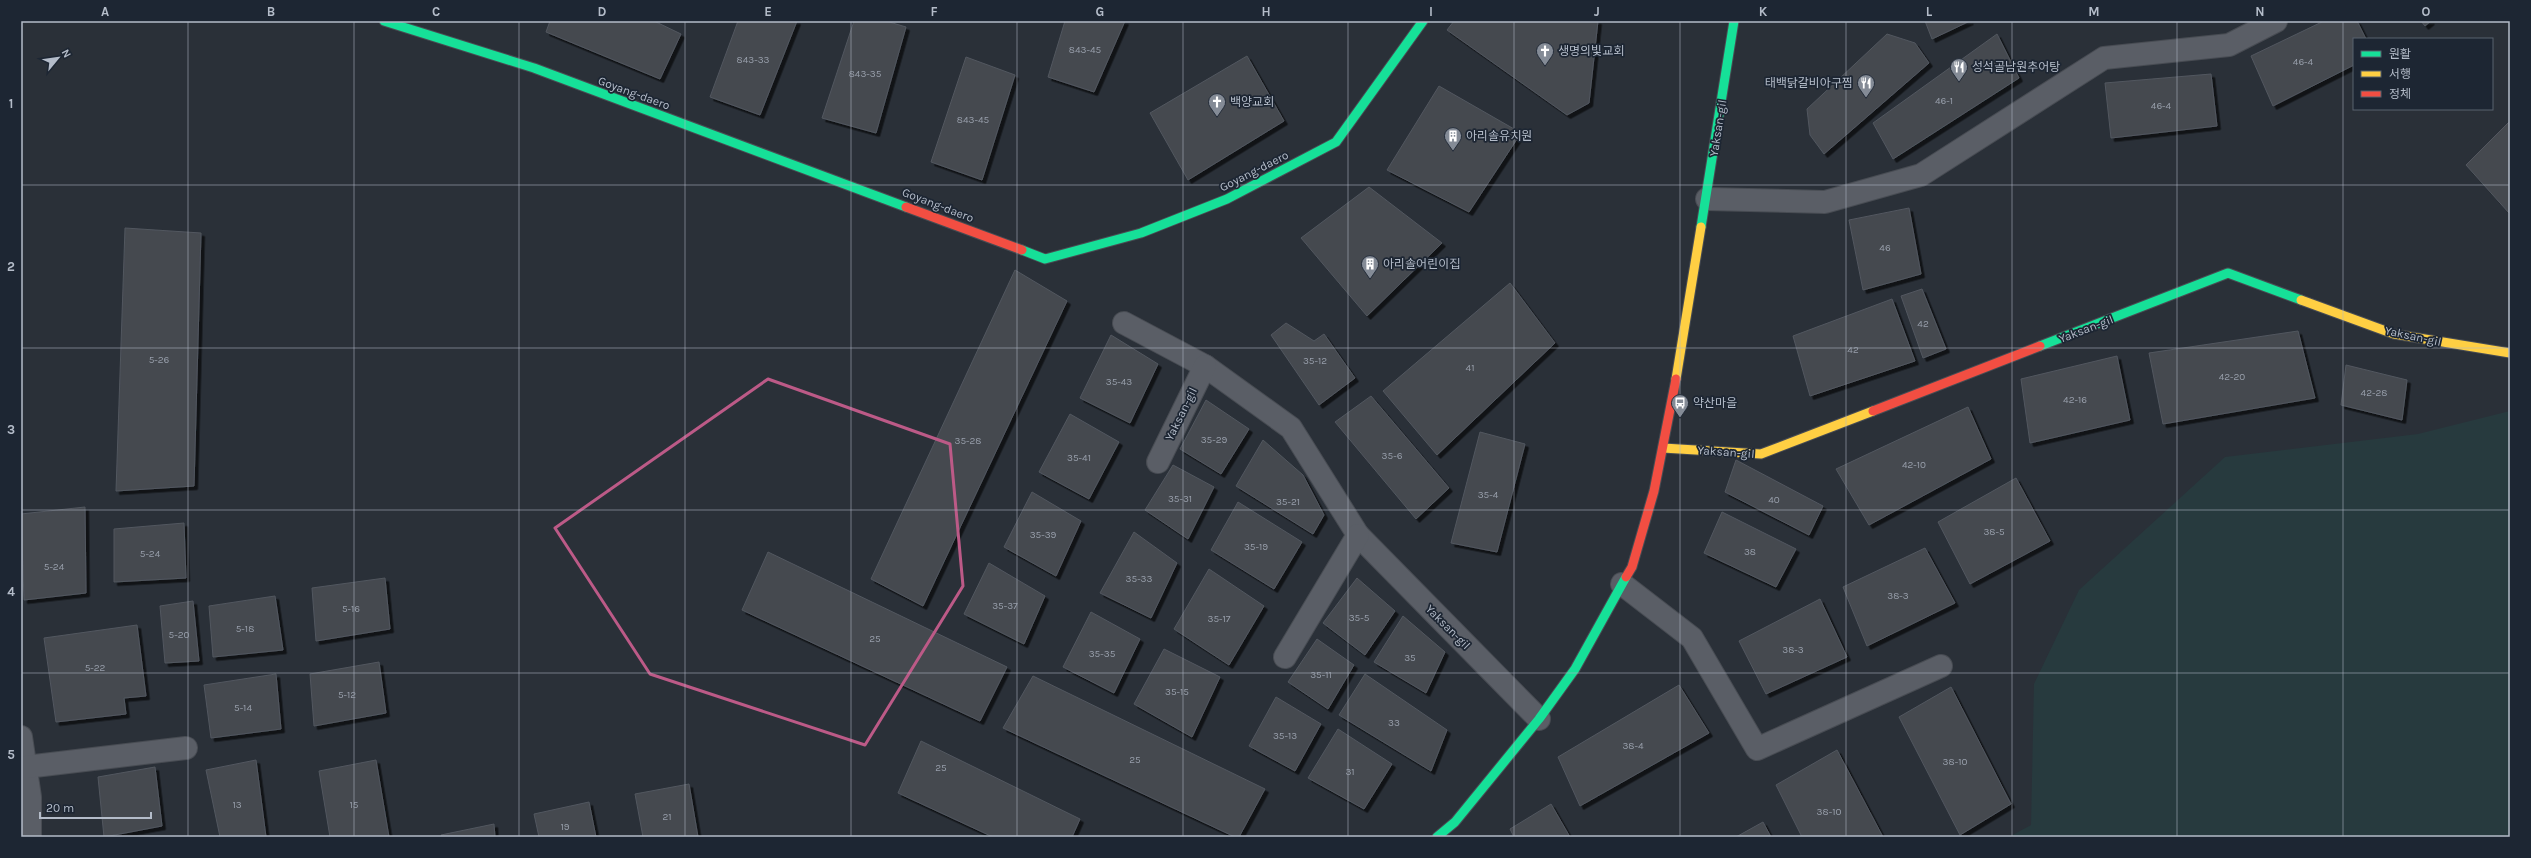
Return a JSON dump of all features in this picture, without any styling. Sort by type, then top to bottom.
[{"type":"street","name":"Goyang-daero","points":[[384,21],[534,68],[1044,259],[1141,233],[1227,199],[1336,142],[1423,21]]},
{"type":"street","name":"Yaksan-gil","points":[[1437,837],[1455,822],[1539,719],[1575,669],[1634,560],[1654,491],[1663,448],[1707,199],[1734,21]]},
{"type":"street","points":[[1707,199],[1825,202],[1921,175],[2104,58],[2229,45],[2276,21]]},
{"type":"street","name":"Yaksan-gil","points":[[1663,448],[1761,454],[2228,273],[2394,334],[2510,353]]},
{"type":"street","name":"Yaksan-gil","points":[[1124,323],[1205,366],[1291,428],[1358,535],[1539,719]]},
{"type":"street","name":"Yaksan-gil","points":[[1158,462],[1205,366]]},
{"type":"street","points":[[1286,657],[1358,535]]},
{"type":"street","points":[[1622,584],[1692,638],[1757,749],[1941,666]]},
{"type":"street","points":[[21,737],[30,797],[30,837]]},
{"type":"street","points":[[26,767],[186,748]]},
{"type":"highlighted area","points":[[768,379],[950,444],[963,586],[865,745],[650,674],[555,528]]},
{"type":"green space","points":[[2510,411],[2510,837],[2009,837],[2031,825],[2034,684],[2079,590],[2225,457],[2418,434]]},
{"type":"building","points":[[550,21],[654,21],[681,34],[660,79],[546,32]]},
{"type":"building","points":[[738,21],[797,21],[760,115],[710,97]]},
{"type":"building","points":[[854,21],[886,21],[906,27],[876,133],[822,118]]},
{"type":"building","points":[[1065,21],[1125,21],[1094,92],[1048,77]]},
{"type":"building","name":"생명의빛교회","points":[[1454,21],[1598,21],[1589,103],[1567,115],[1447,30]]},
{"type":"building","points":[[1925,21],[1970,21],[1932,39]]},
{"type":"building","points":[[2324,21],[2357,21],[2366,38],[2353,38],[2353,66],[2273,106],[2251,56]]},
{"type":"building","points":[[2421,21],[2431,21],[2425,26]]},
{"type":"building","points":[[1887,34],[1915,43],[1929,63],[1824,154],[1810,135],[1807,109]]},
{"type":"building","points":[[1997,34],[2019,78],[1893,159],[1873,123]]},
{"type":"building","name":"백양교회","points":[[1247,56],[1284,121],[1188,180],[1150,113]]},
{"type":"building","points":[[966,57],[1015,75],[982,180],[931,162]]},
{"type":"building","points":[[2211,74],[2217,126],[2111,138],[2105,83]]},
{"type":"building","name":"아리솔유치원","points":[[1439,86],[1521,133],[1469,212],[1387,170]]},
{"type":"building","points":[[2510,121],[2510,212],[2509,213],[2466,165]]},
{"type":"building","name":"아리솔어린이집","points":[[1369,187],[1442,243],[1367,316],[1301,238]]},
{"type":"building","points":[[1909,208],[1921,274],[1863,290],[1849,220]]},
{"type":"building","points":[[125,228],[201,233],[194,486],[116,491]]},
{"type":"building","points":[[1015,270],[1067,301],[923,606],[871,579]]},
{"type":"building","points":[[1510,283],[1555,343],[1437,455],[1383,391]]},
{"type":"building","points":[[1922,289],[1946,349],[1923,358],[1901,296]]},
{"type":"building","points":[[1892,299],[1915,361],[1810,396],[1793,336]]},
{"type":"building","points":[[1286,323],[1314,341],[1324,334],[1355,378],[1319,405],[1271,335]]},
{"type":"building","points":[[2298,331],[2315,398],[2163,424],[2149,353]]},
{"type":"building","points":[[1111,335],[1158,364],[1130,423],[1080,398]]},
{"type":"building","points":[[2117,356],[2130,420],[2030,443],[2021,379]]},
{"type":"building","points":[[2346,365],[2407,380],[2402,420],[2341,405]]},
{"type":"building","points":[[1371,396],[1449,488],[1416,519],[1335,422]]},
{"type":"building","points":[[1206,400],[1249,429],[1221,474],[1180,449]]},
{"type":"building","points":[[1968,407],[1991,459],[1869,525],[1836,469]]},
{"type":"building","points":[[1070,414],[1119,442],[1089,499],[1039,472]]},
{"type":"building","points":[[1480,432],[1525,444],[1497,552],[1451,543]]},
{"type":"building","points":[[1263,440],[1303,475],[1324,515],[1313,534],[1236,486]]},
{"type":"building","points":[[1736,460],[1823,506],[1809,535],[1725,492]]},
{"type":"building","points":[[1173,465],[1214,487],[1188,539],[1145,510]]},
{"type":"building","points":[[2016,478],[2050,541],[1970,584],[1938,522]]},
{"type":"building","points":[[1032,492],[1081,521],[1056,576],[1004,547]]},
{"type":"building","points":[[1238,502],[1302,542],[1274,589],[1211,550]]},
{"type":"building","points":[[85,507],[86,593],[24,600],[21,514]]},
{"type":"building","points":[[1722,512],[1796,549],[1776,587],[1704,553]]},
{"type":"building","points":[[184,523],[186,578],[114,582],[114,529]]},
{"type":"building","points":[[1134,532],[1177,563],[1151,618],[1100,593]]},
{"type":"building","points":[[1925,548],[1955,603],[1867,646],[1843,587]]},
{"type":"building","points":[[768,552],[1007,667],[980,721],[742,610]]},
{"type":"building","points":[[989,563],[1045,596],[1024,644],[964,614]]},
{"type":"building","points":[[1209,569],[1264,606],[1229,665],[1174,629]]},
{"type":"building","points":[[385,578],[390,629],[316,641],[312,588]]},
{"type":"building","points":[[1357,578],[1395,611],[1365,655],[1323,623]]},
{"type":"building","points":[[275,596],[283,650],[213,657],[209,606]]},
{"type":"building","points":[[1820,599],[1847,657],[1766,694],[1739,641]]},
{"type":"building","points":[[193,601],[199,661],[165,663],[160,606]]},
{"type":"building","points":[[1091,612],[1140,639],[1114,693],[1063,667]]},
{"type":"building","points":[[1403,616],[1445,652],[1426,693],[1374,662]]},
{"type":"building","points":[[137,625],[146,696],[124,698],[126,714],[56,722],[44,638]]},
{"type":"building","points":[[1317,639],[1354,665],[1328,709],[1288,682]]},
{"type":"building","points":[[1164,649],[1220,677],[1192,737],[1134,704]]},
{"type":"building","points":[[379,662],[386,713],[314,726],[310,674]]},
{"type":"building","points":[[276,674],[281,729],[211,738],[204,685]]},
{"type":"building","points":[[1365,674],[1447,730],[1431,771],[1339,715]]},
{"type":"building","points":[[1033,676],[1265,789],[1239,837],[1235,837],[1003,728]]},
{"type":"building","points":[[1679,685],[1709,733],[1580,806],[1558,757]]},
{"type":"building","points":[[1951,687],[2011,804],[1960,835],[1899,717]]},
{"type":"building","points":[[1276,697],[1321,724],[1295,771],[1249,746]]},
{"type":"building","points":[[1338,729],[1392,764],[1364,809],[1308,778]]},
{"type":"building","points":[[921,741],[1080,819],[1072,837],[993,837],[898,793]]},
{"type":"building","points":[[1837,750],[1883,837],[1802,837],[1776,785]]},
{"type":"building","points":[[256,760],[266,837],[220,837],[206,770]]},
{"type":"building","points":[[376,760],[389,837],[330,837],[319,771]]},
{"type":"building","points":[[155,767],[162,826],[104,837],[98,777]]},
{"type":"building","points":[[689,784],[698,837],[643,837],[635,794]]},
{"type":"building","points":[[589,802],[596,837],[539,837],[534,814]]},
{"type":"building","points":[[1551,804],[1570,837],[1514,837],[1510,829]]},
{"type":"building","points":[[1763,822],[1771,837],[1736,837]]},
{"type":"building","points":[[494,824],[495,837],[442,837],[441,835]]},
{"type":"traffic: fast","points":[[384,21],[534,68],[906,207]]},
{"type":"traffic: fast","points":[[1022,250],[1045,259],[1141,233],[1227,199],[1336,142],[1423,21]]},
{"type":"traffic: fast","points":[[1701,227],[1734,21]]},
{"type":"traffic: fast","points":[[2040,346],[2228,273],[2301,300]]},
{"type":"traffic: fast","points":[[1437,837],[1455,822],[1539,719],[1575,669],[1626,577]]},
{"type":"traffic: slow","points":[[1676,379],[1701,227]]},
{"type":"traffic: slow","points":[[2301,300],[2394,334],[2510,353]]},
{"type":"traffic: slow","points":[[1663,448],[1761,454],[1873,411]]},
{"type":"traffic: jam","points":[[906,207],[1022,250]]},
{"type":"traffic: jam","points":[[1873,411],[2040,346]]},
{"type":"traffic: jam","points":[[1626,577],[1632,567],[1654,491],[1676,379]]},
{"type":"place","name":"생명의빛교회","points":[[1545,66]]},
{"type":"place","name":"성석골남원추어탕","points":[[1959,82]]},
{"type":"place","name":"태백닭갈비아구찜","points":[[1866,98]]},
{"type":"place","name":"백양교회","points":[[1217,117]]},
{"type":"place","name":"아리솔유치원","points":[[1453,151]]},
{"type":"place","name":"아리솔어린이집","points":[[1370,279]]},
{"type":"place","name":"약산마을","points":[[1680,418]]}]
